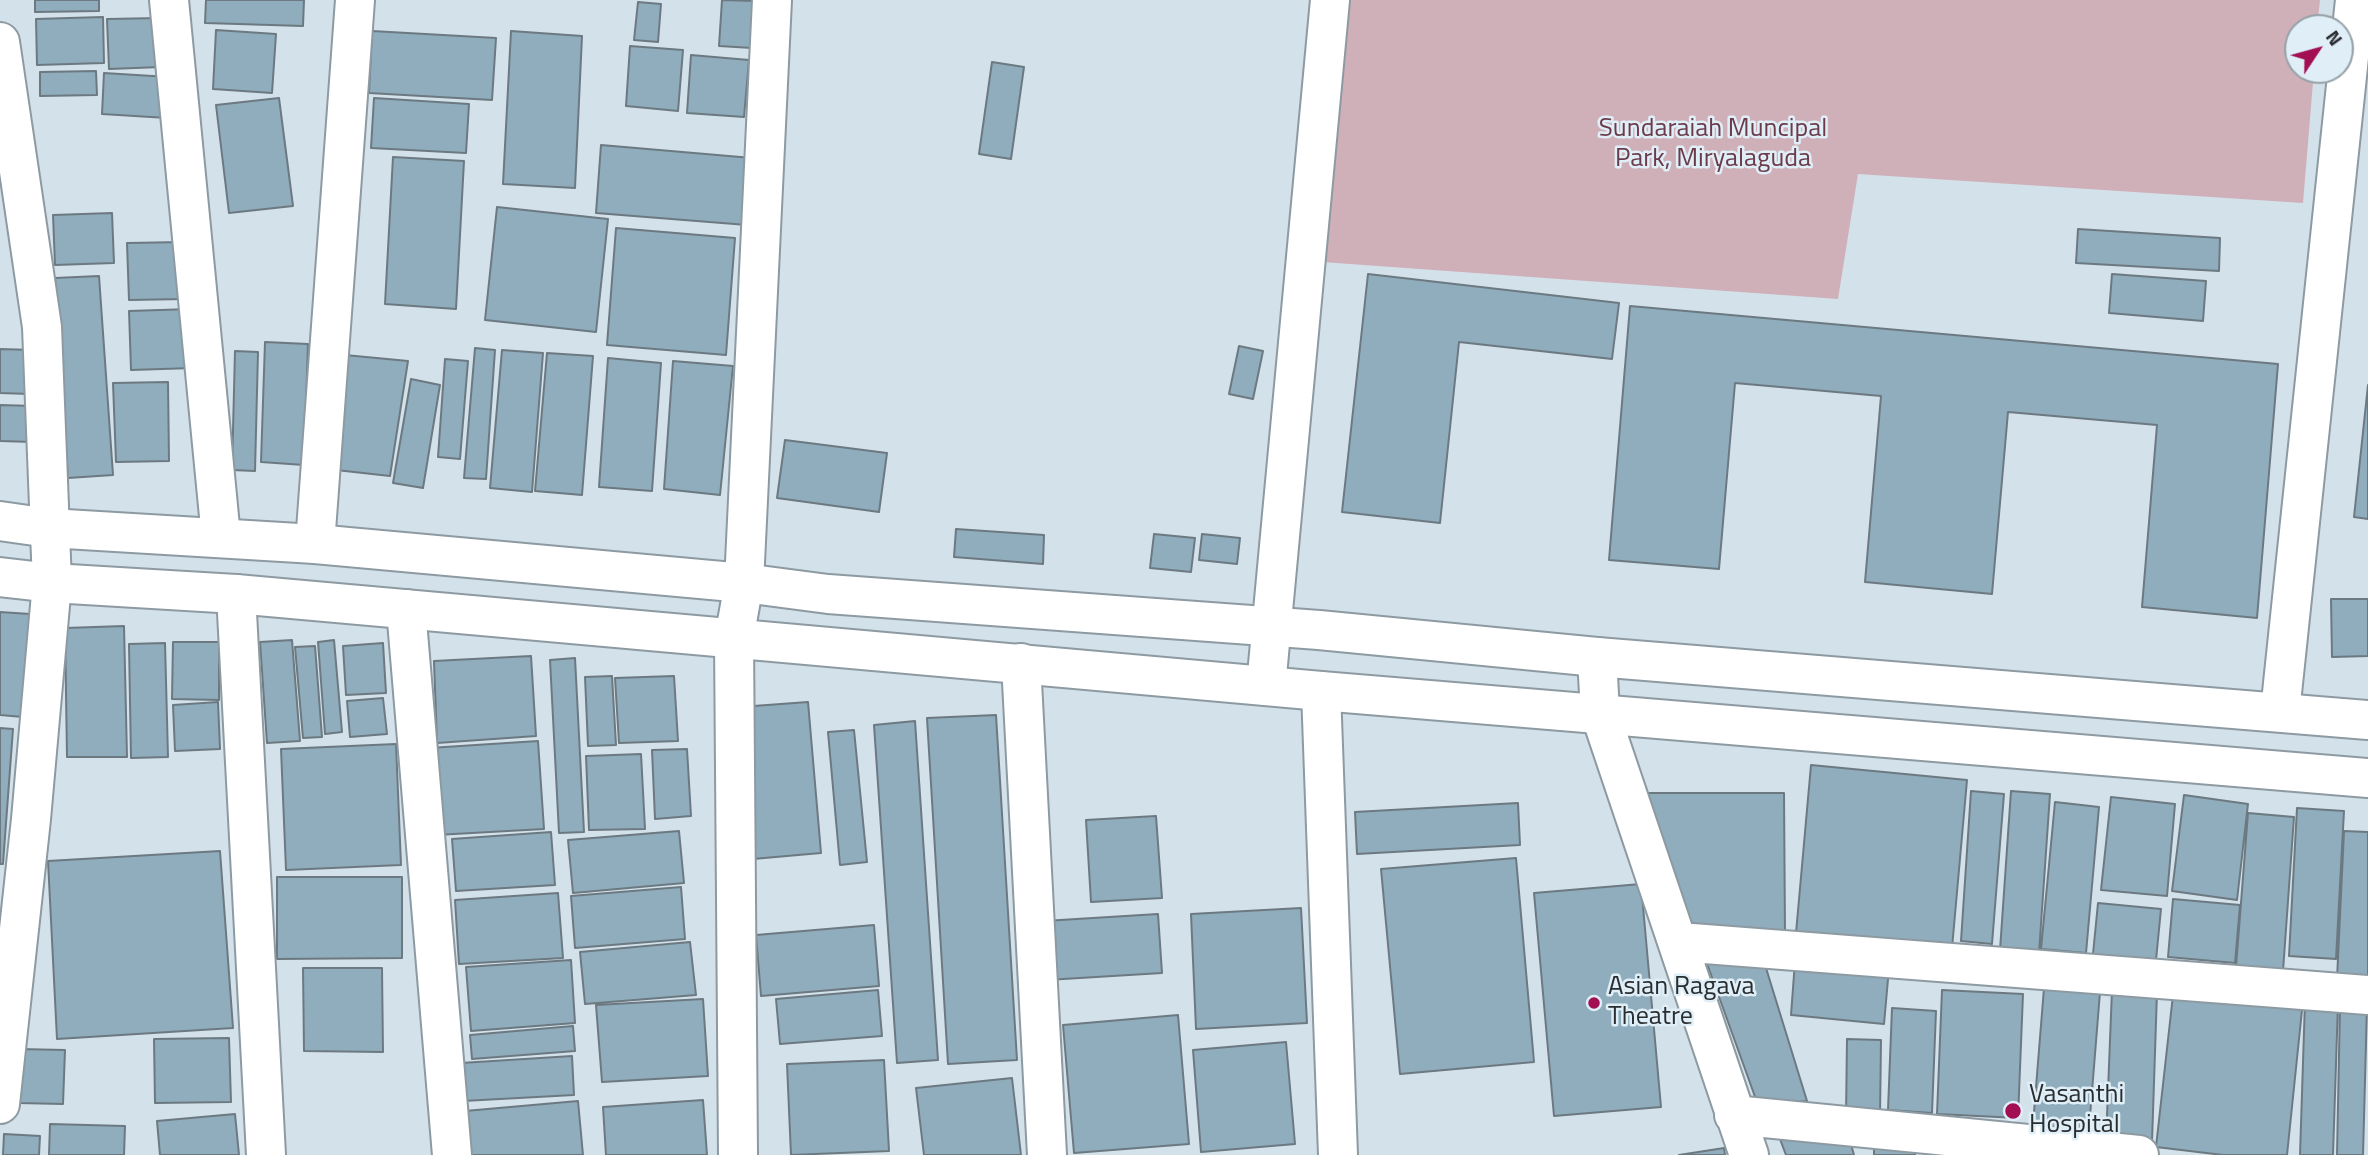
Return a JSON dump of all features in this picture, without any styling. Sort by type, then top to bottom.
[{"type":"street","points":[[169,0],[220,537]]},
{"type":"street","points":[[315,544],[355,0]]},
{"type":"street","points":[[738,1155],[734,639],[744,583],[772,0]]},
{"type":"street","points":[[1266,686],[1330,0]]},
{"type":"street","points":[[2280,712],[2355,0]]},
{"type":"street","points":[[0,42],[42,327],[52,583],[31,819],[0,1104]]},
{"type":"street","points":[[0,521],[49,528],[315,544],[744,583],[842,595],[1273,627],[1597,657],[2368,720]]},
{"type":"street","points":[[0,577],[52,583],[236,594],[1321,691],[2368,778]]},
{"type":"street","points":[[236,594],[266,1155]]},
{"type":"street","points":[[406,609],[452,1155]]},
{"type":"street","points":[[1597,657],[1600,713],[1749,1155]]},
{"type":"street","points":[[1021,663],[1047,1155]]},
{"type":"street","points":[[1321,691],[1338,1155]]},
{"type":"street","points":[[1679,942],[2368,995]]},
{"type":"street","points":[[1734,1115],[2139,1155]]},
{"type":"green space","name":"Sundaraiah Muncipal Park, Miryalaguda","points":[[1349,0],[2320,0],[2318,14],[2284,14],[2284,84],[2313,84],[2303,203],[1858,174],[1838,299],[1322,262]]},
{"type":"building","points":[[35,0],[99,0],[99,11],[35,12]]},
{"type":"building","points":[[206,0],[304,0],[303,26],[205,23]]},
{"type":"building","points":[[722,0],[756,1],[752,48],[719,46]]},
{"type":"building","points":[[638,2],[661,4],[658,42],[634,40]]},
{"type":"building","points":[[103,17],[104,63],[37,65],[36,19]]},
{"type":"building","points":[[160,18],[161,67],[109,69],[107,19]]},
{"type":"building","points":[[216,30],[276,34],[272,93],[213,89]]},
{"type":"building","points":[[372,31],[496,38],[492,100],[369,93]]},
{"type":"building","points":[[511,31],[582,36],[575,188],[503,184]]},
{"type":"building","points":[[630,46],[683,50],[678,111],[626,106]]},
{"type":"building","points":[[691,55],[749,60],[744,117],[687,113]]},
{"type":"building","points":[[992,62],[1024,67],[1011,159],[979,154]]},
{"type":"building","points":[[96,71],[97,95],[40,96],[40,72]]},
{"type":"building","points":[[104,73],[169,77],[167,118],[102,114]]},
{"type":"building","points":[[279,98],[293,206],[229,213],[216,105]]},
{"type":"building","points":[[374,98],[469,104],[466,153],[371,148]]},
{"type":"building","points":[[601,145],[752,158],[747,225],[596,213]]},
{"type":"building","points":[[393,157],[464,161],[456,309],[385,304]]},
{"type":"building","points":[[497,207],[608,219],[596,332],[485,320]]},
{"type":"building","points":[[112,213],[114,263],[55,265],[53,215]]},
{"type":"building","points":[[616,228],[735,238],[726,355],[607,345]]},
{"type":"building","points":[[2078,229],[2220,238],[2219,271],[2076,263]]},
{"type":"building","points":[[184,242],[186,299],[129,300],[127,243]]},
{"type":"building","points":[[1368,274],[1619,303],[1612,359],[1459,342],[1440,523],[1342,512]]},
{"type":"building","points":[[2112,274],[2206,281],[2203,321],[2109,313]]},
{"type":"building","points":[[99,276],[113,475],[68,478],[55,278]]},
{"type":"building","points":[[1630,306],[2278,364],[2257,618],[2142,607],[2157,425],[2008,412],[1992,594],[1865,582],[1881,396],[1735,383],[1719,569],[1609,560]]},
{"type":"building","points":[[191,309],[193,368],[131,370],[129,311]]},
{"type":"building","points":[[265,342],[308,344],[304,465],[261,462]]},
{"type":"building","points":[[1239,346],[1263,351],[1253,399],[1229,394]]},
{"type":"building","points":[[475,348],[495,350],[486,479],[464,478]]},
{"type":"building","points":[[0,349],[33,350],[30,394],[0,393]]},
{"type":"building","points":[[502,350],[543,353],[532,492],[490,488]]},
{"type":"building","points":[[235,351],[258,352],[255,471],[232,470]]},
{"type":"building","points":[[547,353],[593,356],[582,495],[535,491]]},
{"type":"building","points":[[345,355],[408,361],[390,476],[336,470]]},
{"type":"building","points":[[608,358],[661,363],[652,491],[599,487]]},
{"type":"building","points":[[445,359],[468,361],[460,459],[438,457]]},
{"type":"building","points":[[673,361],[733,366],[720,495],[664,489]]},
{"type":"building","points":[[411,379],[440,385],[423,488],[393,483]]},
{"type":"building","points":[[168,382],[169,461],[116,462],[113,383]]},
{"type":"building","points":[[2368,385],[2368,519],[2354,517]]},
{"type":"building","points":[[0,405],[34,406],[33,442],[0,441]]},
{"type":"building","points":[[785,440],[887,453],[879,512],[777,498]]},
{"type":"building","points":[[956,529],[1044,535],[1043,564],[954,557]]},
{"type":"building","points":[[1154,534],[1195,538],[1191,572],[1150,568]]},
{"type":"building","points":[[1202,534],[1240,538],[1237,564],[1199,560]]},
{"type":"building","points":[[2331,599],[2368,599],[2368,656],[2332,657]]},
{"type":"building","points":[[0,612],[30,614],[23,717],[0,715]]},
{"type":"building","points":[[124,626],[127,757],[67,757],[65,628]]},
{"type":"building","points":[[292,640],[300,741],[267,743],[260,642]]},
{"type":"building","points":[[334,640],[342,732],[325,734],[318,642]]},
{"type":"building","points":[[173,642],[219,642],[219,700],[172,699]]},
{"type":"building","points":[[165,643],[168,757],[131,758],[129,644]]},
{"type":"building","points":[[383,643],[386,693],[346,695],[343,646]]},
{"type":"building","points":[[315,646],[322,737],[303,738],[295,647]]},
{"type":"building","points":[[531,656],[536,736],[437,743],[434,661]]},
{"type":"building","points":[[575,658],[584,832],[559,833],[550,660]]},
{"type":"building","points":[[612,676],[616,745],[588,746],[585,677]]},
{"type":"building","points":[[674,676],[678,741],[619,743],[615,678]]},
{"type":"building","points":[[383,698],[387,734],[350,737],[347,701]]},
{"type":"building","points":[[218,702],[220,749],[175,751],[173,705]]},
{"type":"building","points":[[808,702],[821,853],[753,859],[740,707]]},
{"type":"building","points":[[996,715],[1017,1060],[948,1064],[927,718]]},
{"type":"building","points":[[915,721],[938,1060],[897,1063],[874,725]]},
{"type":"building","points":[[0,728],[13,729],[3,864],[0,864]]},
{"type":"building","points":[[854,730],[867,862],[840,865],[828,732]]},
{"type":"building","points":[[538,741],[544,829],[436,835],[429,748]]},
{"type":"building","points":[[396,744],[401,865],[286,870],[281,749]]},
{"type":"building","points":[[687,749],[691,816],[655,819],[652,750]]},
{"type":"building","points":[[641,754],[645,829],[589,830],[586,756]]},
{"type":"building","points":[[1811,765],[1967,780],[1952,948],[1796,933]]},
{"type":"building","points":[[1971,791],[2004,794],[1992,944],[1961,941]]},
{"type":"building","points":[[2011,791],[2050,794],[2039,953],[2000,950]]},
{"type":"building","points":[[1642,793],[1784,793],[1785,936],[1696,937]]},
{"type":"building","points":[[2184,795],[2248,804],[2237,900],[2172,891]]},
{"type":"building","points":[[2111,797],[2175,804],[2167,896],[2101,890]]},
{"type":"building","points":[[2055,802],[2099,807],[2086,953],[2041,949]]},
{"type":"building","points":[[1518,803],[1520,845],[1357,854],[1355,812]]},
{"type":"building","points":[[2297,808],[2344,811],[2336,959],[2289,956]]},
{"type":"building","points":[[2248,813],[2294,817],[2283,971],[2236,967]]},
{"type":"building","points":[[1156,816],[1162,898],[1091,902],[1086,820]]},
{"type":"building","points":[[679,831],[684,883],[573,893],[568,840]]},
{"type":"building","points":[[2344,831],[2368,832],[2368,981],[2337,979]]},
{"type":"building","points":[[551,832],[555,885],[456,891],[452,839]]},
{"type":"building","points":[[220,851],[233,1028],[57,1039],[48,861]]},
{"type":"building","points":[[1516,858],[1534,1062],[1400,1074],[1381,869]]},
{"type":"building","points":[[277,877],[402,877],[402,958],[277,959]]},
{"type":"building","points":[[1641,884],[1661,1107],[1554,1116],[1534,893]]},
{"type":"building","points":[[681,887],[685,939],[575,948],[571,896]]},
{"type":"building","points":[[558,893],[563,958],[459,964],[455,900]]},
{"type":"building","points":[[2173,899],[2240,905],[2235,963],[2168,957]]},
{"type":"building","points":[[2098,903],[2161,909],[2156,960],[2093,954]]},
{"type":"building","points":[[1301,908],[1307,1023],[1196,1029],[1191,914]]},
{"type":"building","points":[[1158,914],[1162,973],[1047,980],[1044,921]]},
{"type":"building","points":[[874,925],[879,986],[761,996],[756,935]]},
{"type":"building","points":[[690,942],[696,995],[585,1004],[580,952]]},
{"type":"building","points":[[1796,948],[1890,957],[1884,1024],[1791,1015]]},
{"type":"building","points":[[1762,955],[1807,1101],[1758,1105],[1705,958]]},
{"type":"building","points":[[571,960],[575,1023],[471,1031],[466,967]]},
{"type":"building","points":[[303,968],[382,968],[383,1052],[304,1051]]},
{"type":"building","points":[[2044,988],[2100,992],[2088,1141],[2032,1137]]},
{"type":"building","points":[[878,990],[882,1036],[780,1044],[776,999]]},
{"type":"building","points":[[1942,990],[2023,994],[2018,1118],[1937,1114]]},
{"type":"building","points":[[2112,990],[2157,992],[2152,1142],[2106,1141]]},
{"type":"building","points":[[2173,995],[2302,1010],[2287,1155],[2223,1155],[2156,1147]]},
{"type":"building","points":[[703,999],[708,1076],[602,1082],[596,1005]]},
{"type":"building","points":[[2305,1001],[2338,1003],[2333,1155],[2300,1155]]},
{"type":"building","points":[[2340,1006],[2367,1006],[2363,1155],[2337,1155]]},
{"type":"building","points":[[1892,1008],[1936,1011],[1932,1113],[1888,1110]]},
{"type":"building","points":[[1178,1015],[1189,1144],[1074,1153],[1063,1025]]},
{"type":"building","points":[[573,1026],[575,1051],[472,1059],[470,1035]]},
{"type":"building","points":[[229,1038],[231,1102],[155,1103],[154,1039]]},
{"type":"building","points":[[1847,1039],[1881,1040],[1880,1116],[1846,1116]]},
{"type":"building","points":[[1286,1042],[1295,1144],[1201,1152],[1193,1050]]},
{"type":"building","points":[[19,1049],[65,1050],[63,1104],[18,1103]]},
{"type":"building","points":[[572,1056],[574,1095],[463,1101],[461,1063]]},
{"type":"building","points":[[884,1060],[889,1151],[791,1155],[787,1064]]},
{"type":"building","points":[[1012,1078],[1021,1155],[924,1155],[916,1088]]},
{"type":"building","points":[[703,1100],[707,1155],[606,1155],[603,1107]]},
{"type":"building","points":[[578,1101],[583,1155],[468,1155],[465,1111]]},
{"type":"building","points":[[235,1114],[239,1155],[160,1155],[157,1121]]},
{"type":"building","points":[[50,1124],[125,1126],[124,1155],[49,1155]]},
{"type":"building","points":[[4,1134],[40,1136],[39,1155],[3,1155]]},
{"type":"building","points":[[1780,1139],[1850,1141],[1854,1155],[1786,1155]]},
{"type":"building","points":[[1874,1140],[1915,1141],[1915,1155],[1874,1155]]},
{"type":"building","points":[[1724,1148],[1725,1155],[1679,1155]]},
{"type":"place","name":"Asian Ragava Theatre","points":[[1594,1003]]},
{"type":"place","name":"Vasanthi Hospital","points":[[2013,1111]]}]
